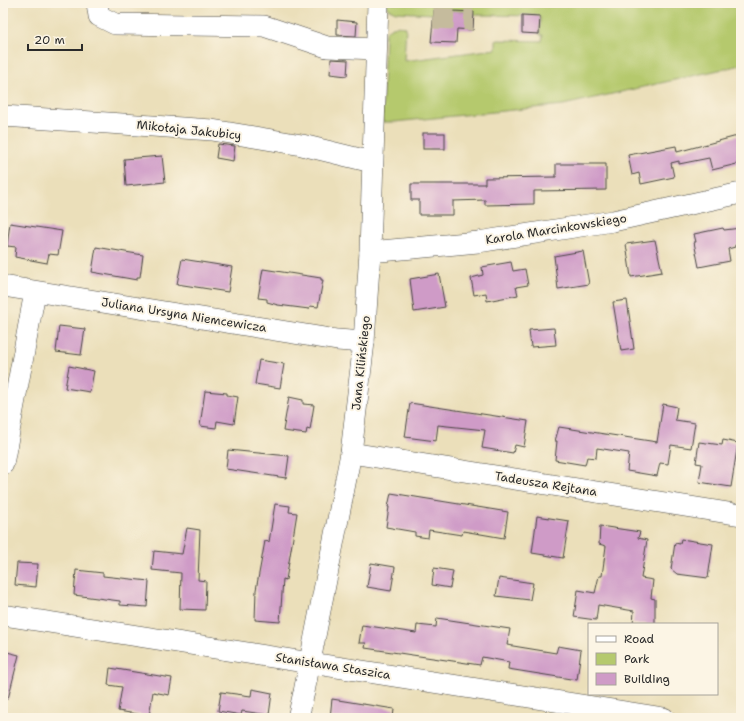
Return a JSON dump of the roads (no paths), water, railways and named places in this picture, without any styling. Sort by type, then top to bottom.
[{"type":"street","points":[[97,3],[99,16],[115,24],[264,26],[327,47],[376,49]]},
{"type":"street","name":"Jana Kilińskiego","points":[[298,718],[351,453],[364,342],[370,252],[378,3]]},
{"type":"street","name":"Mikołaja Jakubicy","points":[[3,116],[212,130],[302,145],[372,162]]},
{"type":"street","name":"Karola Marcinkowskiego","points":[[370,252],[478,242],[613,220],[741,193]]},
{"type":"street","name":"Juliana Ursyna Niemcewicza","points":[[3,286],[336,340],[364,342]]},
{"type":"street","points":[[3,464],[35,292]]},
{"type":"street","name":"Tadeusza Rejtana","points":[[351,453],[741,515]]},
{"type":"street","name":"Stanisława Staszica","points":[[3,615],[664,718]]},
{"type":"tunnel","points":[[433,18],[473,20]]}]
